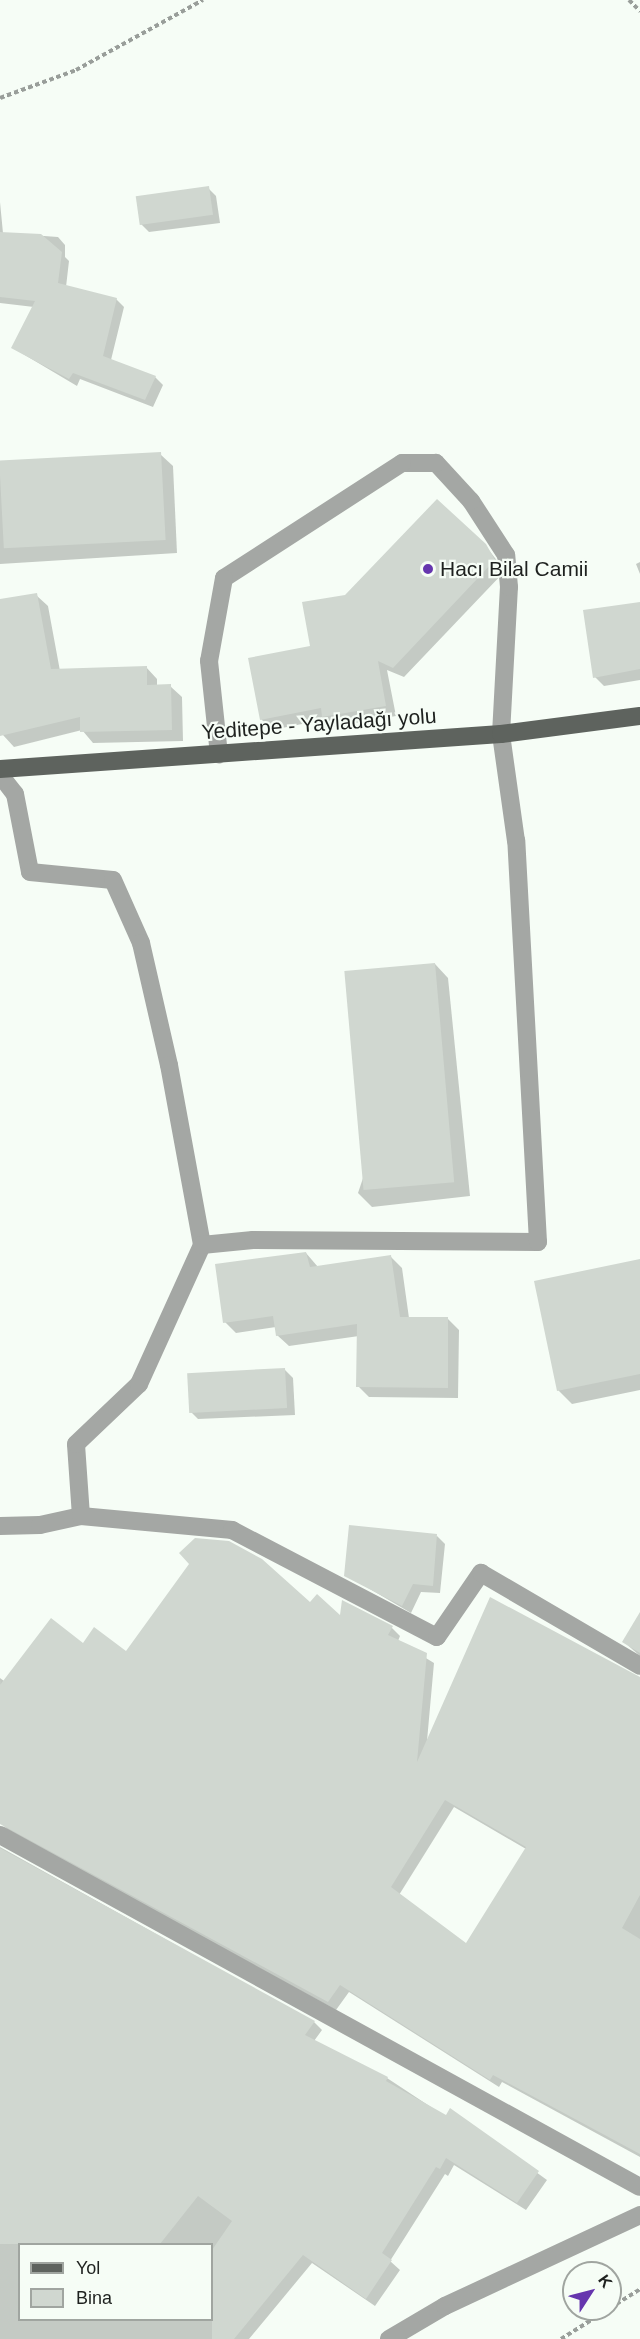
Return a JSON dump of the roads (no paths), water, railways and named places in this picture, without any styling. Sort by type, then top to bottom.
[{"type":"main road","name":"Yeditepe - Yayladağı yolu","points":[[0,769],[501,734],[640,716]]},
{"type":"street","points":[[202,1245],[253,1240],[538,1242],[516,841],[501,734],[509,587],[506,555],[471,501],[436,463],[402,464],[224,578],[209,661],[219,754]]},
{"type":"street","points":[[0,775],[15,794],[30,872],[113,880],[141,943],[169,1065],[202,1245],[139,1384],[76,1444],[81,1516]]},
{"type":"street","points":[[0,1526],[40,1525],[81,1516],[232,1530],[437,1637],[481,1573],[640,1666]]},
{"type":"street","points":[[0,1835],[640,2187]]},
{"type":"street","points":[[389,2339],[445,2306],[640,2215]]},
{"type":"place","name":"Hacı Bilal Camii","points":[[428,569]]}]
